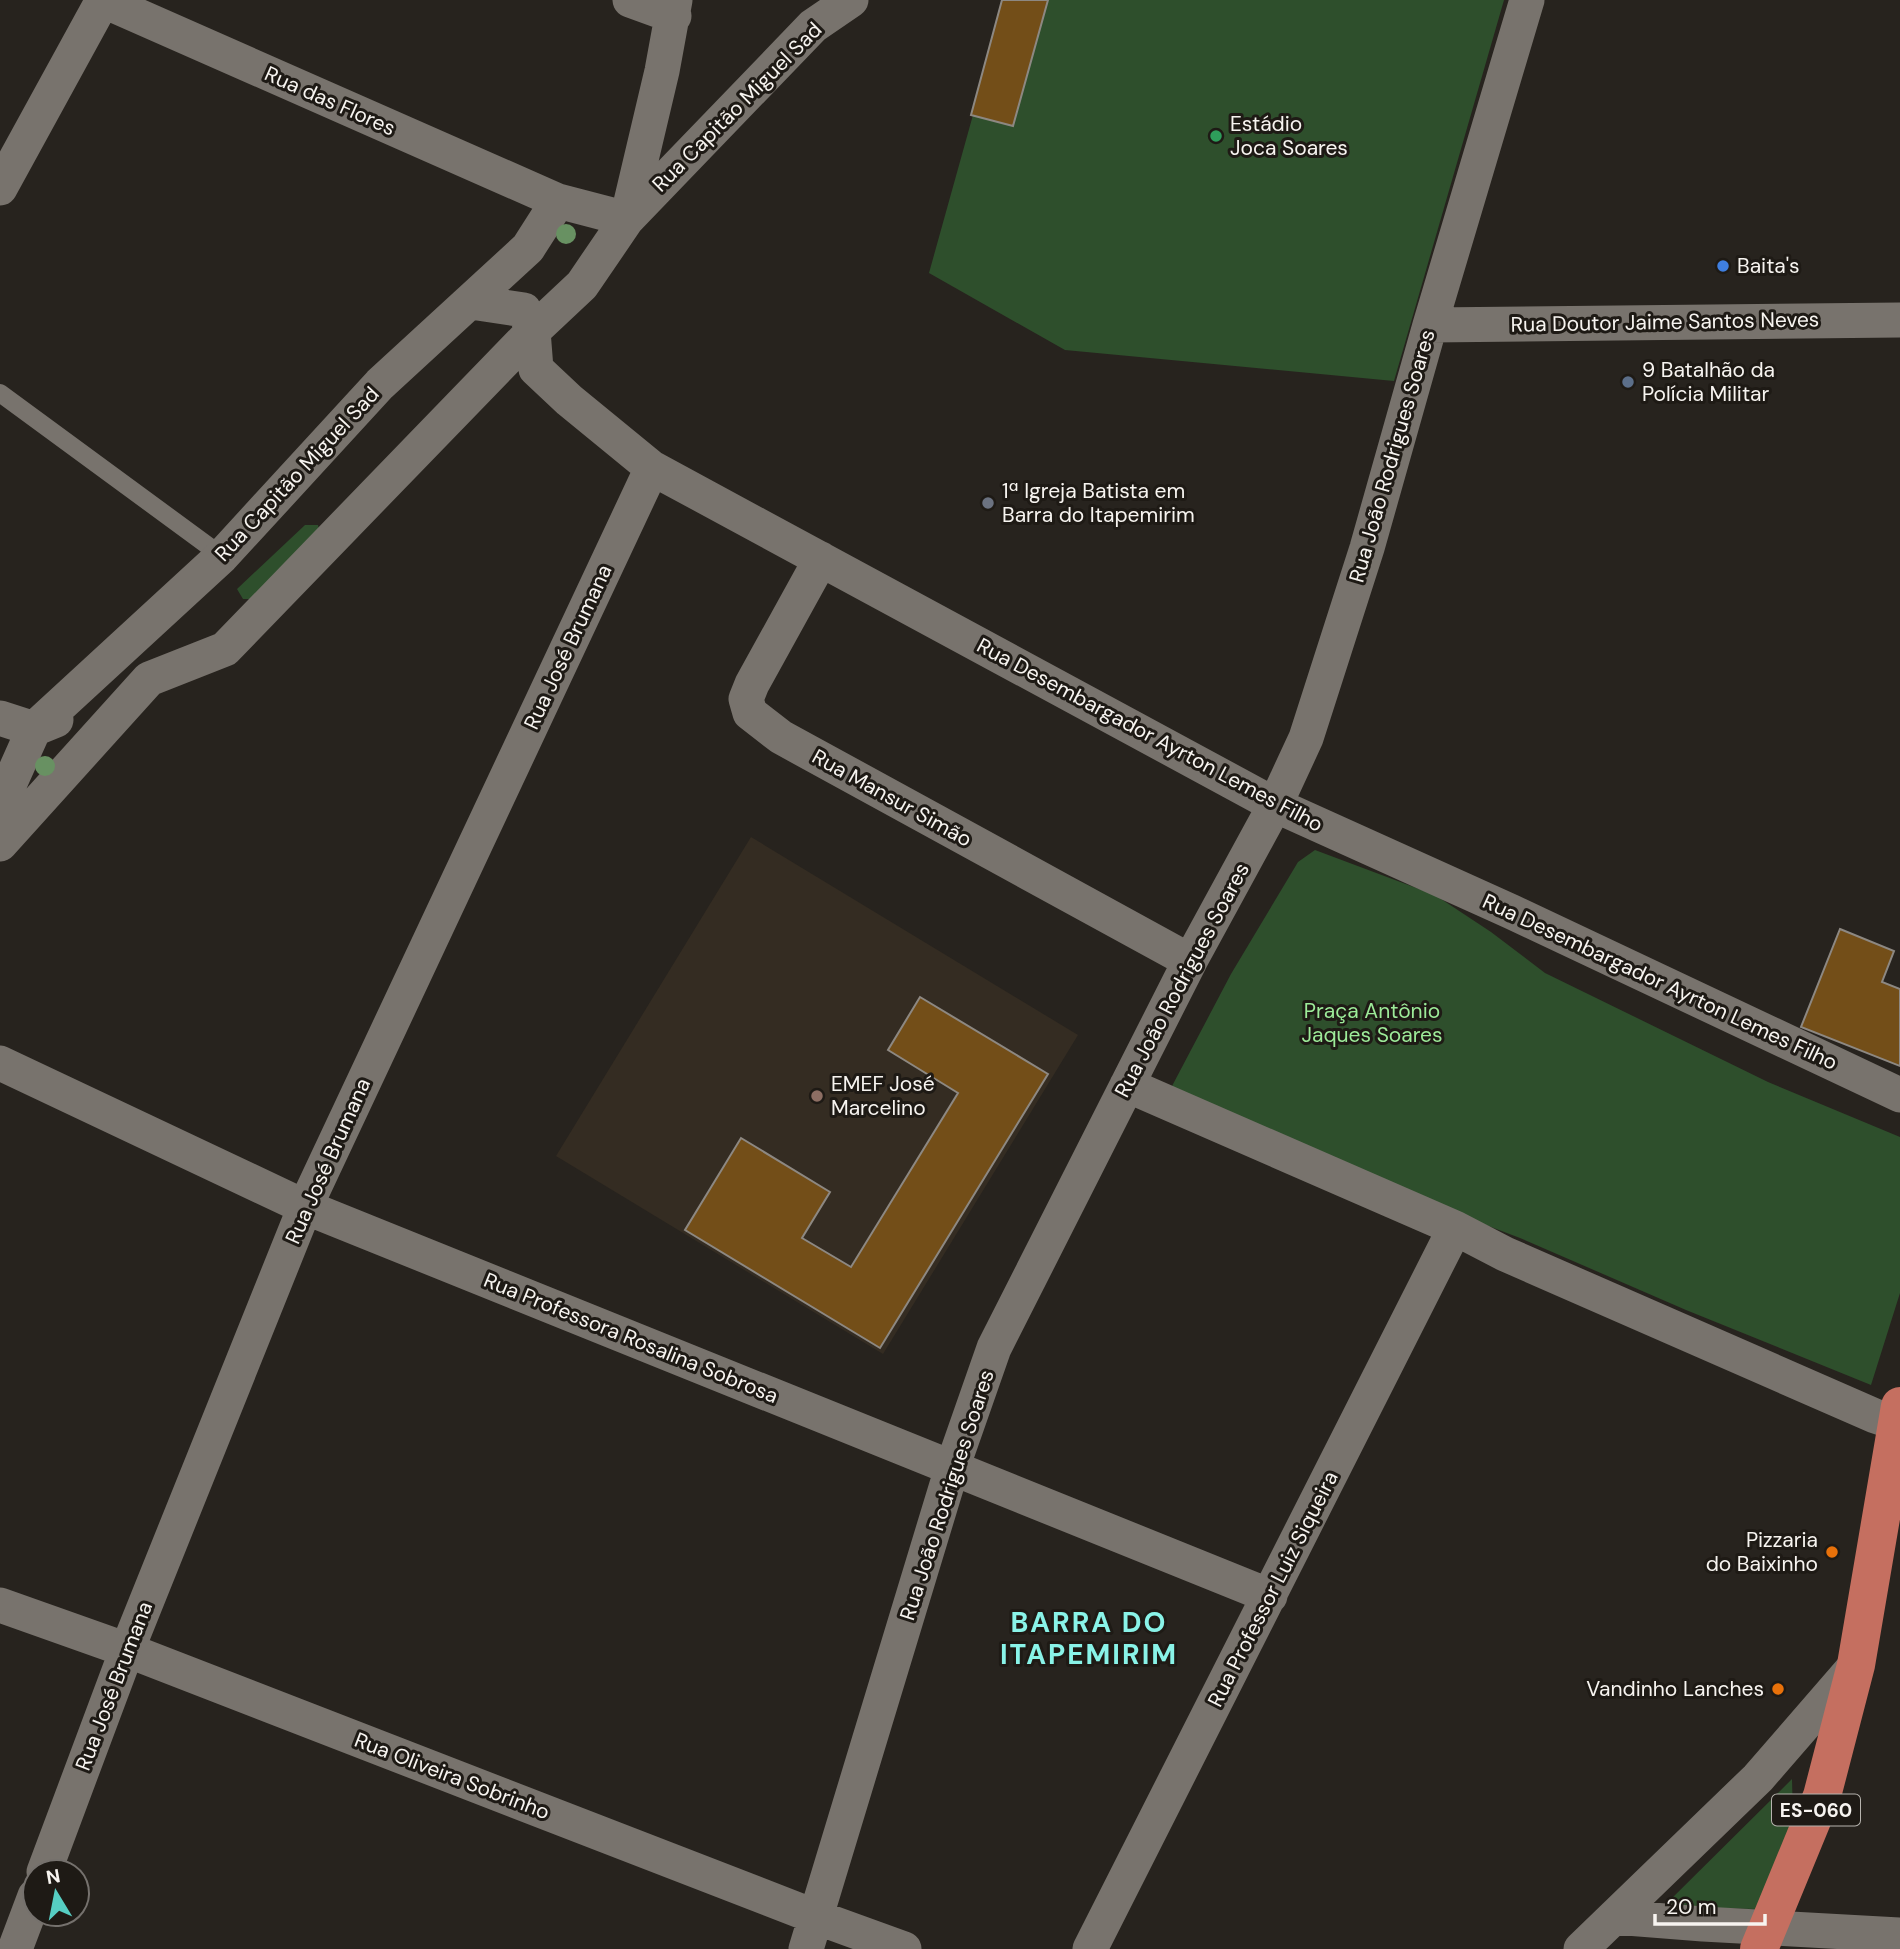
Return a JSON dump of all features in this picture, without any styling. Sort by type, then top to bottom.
[{"type":"main road","name":"ES-060","points":[[1764,1939],[1822,1796],[1856,1665],[1898,1415]]},
{"type":"street","points":[[0,188],[102,0]]},
{"type":"street","name":"Rua das Flores","points":[[102,0],[558,201]]},
{"type":"street","points":[[558,201],[627,219],[675,8],[630,0]]},
{"type":"street","name":"Rua Capitão Miguel Sad","points":[[0,844],[149,679],[225,649],[533,331],[582,285],[627,219],[813,26],[851,0]]},
{"type":"street","name":"Rua João Rodrigues Soares","points":[[811,1933],[952,1468],[994,1348],[1190,961],[1275,805],[1306,738],[1363,561],[1527,0]]},
{"type":"street","name":"Rua Capitão Miguel Sad","points":[[0,806],[34,729],[222,556],[380,384],[528,248],[558,201]]},
{"type":"street","points":[[471,302],[524,310],[533,331]]},
{"type":"street","name":"Rua Doutor Jaime Santos Neves","points":[[1430,325],[1900,320]]},
{"type":"street","name":"Rua Desembargador Ayrton Lemes Filho","points":[[533,331],[536,369],[569,400],[652,468],[1275,805],[1512,912],[1900,1095]]},
{"type":"street","name":"Rua José Brumana","points":[[49,1858],[127,1650],[305,1207],[652,468]]},
{"type":"street","name":"Rua Mansur Simão","points":[[821,559],[752,684],[746,699],[750,713],[781,737],[1190,961]]},
{"type":"street","points":[[0,719],[34,729],[149,679]]},
{"type":"street","name":"Rua Professora Rosalina Sobrosa","points":[[0,1063],[305,1207],[1270,1596]]},
{"type":"street","points":[[1127,1085],[1455,1228],[1504,1254],[1898,1415]]},
{"type":"street","name":"Rua Professor Luiz Siqueira","points":[[1090,1949],[1455,1228]]},
{"type":"street","name":"Rua Oliveira Sobrinho","points":[[0,1605],[127,1650],[811,1933],[904,1949]]},
{"type":"street","points":[[1581,1949],[1758,1778],[1856,1665]]},
{"type":"street","points":[[1614,1917],[1764,1939],[1900,1935]]},
{"type":"street","points":[[15,1949],[23,1928]]},
{"type":"lane","points":[[0,393],[222,556]]},
{"type":"shaded area","name":"EMEF José Marcelino","points":[[751,837],[1078,1035],[883,1354],[556,1156]]},
{"type":"green space","name":"Estádio Joca Soares","points":[[1005,0],[1504,0],[1394,381],[1065,350],[929,273]]},
{"type":"green space","points":[[305,525],[318,525],[321,537],[258,599],[243,599],[237,589]]},
{"type":"green space","name":"Praça Antônio Jaques Soares","points":[[1315,850],[1435,895],[1491,932],[1545,973],[1768,1082],[1900,1137],[1900,1293],[1871,1385],[1686,1310],[1520,1238],[1428,1203],[1171,1088],[1231,974],[1298,862]]},
{"type":"green space","points":[[1792,1779],[1793,1820],[1756,1909],[1663,1907]]},
{"type":"building","points":[[1002,0],[1048,0],[1013,126],[971,115]]},
{"type":"building","points":[[1840,929],[1894,951],[1882,982],[1900,989],[1900,1066],[1801,1027]]},
{"type":"building","points":[[920,997],[1048,1074],[880,1348],[685,1230],[741,1138],[830,1192],[802,1238],[851,1267],[958,1093],[888,1050]]},
{"type":"place","name":"Estádio Joca Soares","points":[[1216,136]]},
{"type":"place","name":"Baita's","points":[[1723,266]]},
{"type":"place","name":"9 Batalhão da Polícia Militar","points":[[1628,382]]},
{"type":"place","name":"1ª Igreja Batista em Barra do Itapemirim","points":[[988,503]]},
{"type":"place","name":"EMEF José Marcelino","points":[[817,1096]]},
{"type":"place","name":"Pizzaria do Baixinho","points":[[1832,1552]]},
{"type":"place","name":"Vandinho Lanches","points":[[1778,1689]]},
{"type":"district","name":"BARRA DO ITAPEMIRIM","points":[[1089,1638]]}]
